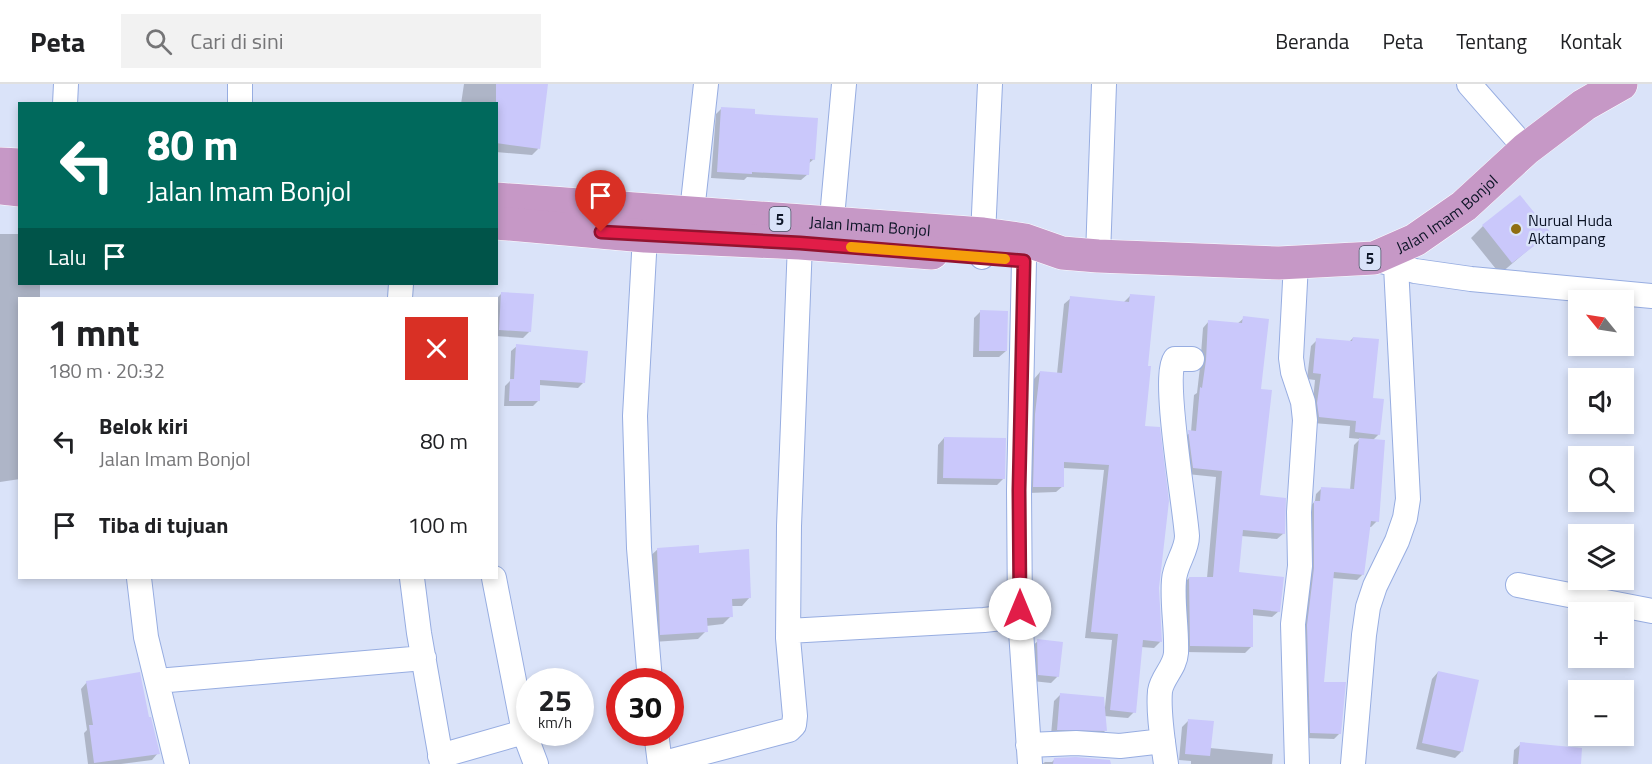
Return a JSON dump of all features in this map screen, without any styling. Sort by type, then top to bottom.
[{"type":"highway","name":"Jalan Imam Bonjol","points":[[498,200],[690,225],[820,237],[982,246],[1025,240],[1062,253],[1098,256],[1296,263],[1385,262],[1464,206],[1526,149],[1584,105],[1621,84]]},
{"type":"highway","points":[[0,164],[18,165]]},
{"type":"highway","points":[[0,188],[18,190]]},
{"type":"highway","name":"Jalan Imam Bonjol","points":[[498,223],[645,236],[690,225]]},
{"type":"highway","name":"Jalan Imam Bonjol","points":[[982,246],[1024,261],[1062,253]]},
{"type":"street","points":[[64,102],[66,84]]},
{"type":"street","points":[[240,84],[240,102]]},
{"type":"street","points":[[690,225],[706,84]]},
{"type":"street","points":[[658,746],[660,764],[791,728],[795,716],[788,631],[789,526],[820,237],[844,84]]},
{"type":"street","points":[[982,246],[990,84]]},
{"type":"street","points":[[1098,256],[1104,84]]},
{"type":"street","points":[[1469,84],[1526,149]]},
{"type":"street","points":[[645,236],[635,416],[639,548],[649,668]]},
{"type":"street","points":[[1024,261],[1019,490],[1020,616],[1029,754],[1076,743],[1165,752],[1160,691],[1173,666],[1176,654],[1173,609],[1174,578],[1187,542],[1173,422],[1172,363],[1175,359],[1192,359]]},
{"type":"street","points":[[1353,764],[1368,607],[1375,586],[1397,541],[1405,518],[1408,499],[1385,262],[1415,271],[1472,279],[1652,296]]},
{"type":"street","points":[[1296,263],[1291,358],[1303,402],[1305,420],[1299,512],[1299,566],[1293,624],[1297,764]]},
{"type":"street","points":[[139,579],[146,637],[177,764]]},
{"type":"street","points":[[412,579],[441,760],[516,735]]},
{"type":"street","points":[[494,579],[516,691]]},
{"type":"street","points":[[1518,585],[1652,611]]},
{"type":"street","points":[[788,631],[1020,616]]},
{"type":"street","points":[[158,681],[423,658]]},
{"type":"street","points":[[529,746],[536,764]]},
{"type":"building","points":[[496,84],[548,84],[540,149],[498,143],[498,102],[496,102]]},
{"type":"building","points":[[721,107],[755,109],[755,114],[818,118],[815,160],[810,159],[809,175],[717,172]]},
{"type":"building","name":"Nurual Huda Aktampang","points":[[1520,195],[1551,233],[1512,263],[1482,225]]},
{"type":"building","points":[[501,292],[534,294],[531,332],[499,330]]},
{"type":"building","points":[[1130,294],[1155,296],[1145,426],[1160,427],[1169,501],[1159,588],[1162,642],[1143,640],[1136,713],[1110,710],[1118,634],[1091,632],[1109,465],[1064,462],[1064,487],[1033,487],[1035,414],[1040,371],[1062,373],[1070,296],[1129,302]]},
{"type":"building","points":[[980,310],[1008,311],[1007,351],[979,351]]},
{"type":"building","points":[[1243,316],[1269,319],[1261,389],[1272,390],[1260,495],[1286,498],[1285,534],[1243,530],[1239,572],[1284,577],[1280,612],[1253,609],[1253,647],[1190,646],[1189,577],[1213,577],[1222,471],[1193,468],[1188,430],[1196,431],[1200,387],[1202,388],[1206,360],[1208,320],[1242,323]]},
{"type":"building","points":[[1353,337],[1379,339],[1373,398],[1384,399],[1380,435],[1355,432],[1356,421],[1319,417],[1317,403],[1321,374],[1313,373],[1316,338],[1352,341]]},
{"type":"building","points":[[516,344],[588,351],[585,383],[540,380],[540,401],[509,401],[510,379],[514,379]]},
{"type":"building","points":[[944,437],[1006,438],[1005,479],[943,478]]},
{"type":"building","points":[[1359,438],[1385,440],[1379,522],[1371,521],[1364,575],[1334,572],[1324,682],[1346,682],[1341,734],[1310,733],[1307,625],[1314,568],[1314,501],[1320,501],[1321,487],[1354,489]]},
{"type":"building","points":[[699,545],[699,553],[749,549],[751,598],[732,599],[733,617],[707,618],[708,632],[660,635],[657,548]]},
{"type":"building","points":[[1037,639],[1063,642],[1059,677],[1038,675]]},
{"type":"building","points":[[1438,671],[1479,680],[1463,752],[1422,743]]},
{"type":"building","points":[[140,672],[149,717],[151,717],[160,754],[94,763],[89,725],[93,725],[86,681]]},
{"type":"building","points":[[1060,693],[1104,697],[1107,731],[1057,730]]},
{"type":"building","points":[[1188,719],[1214,721],[1210,756],[1185,754]]},
{"type":"building","points":[[1520,742],[1582,748],[1581,764],[1518,764]]},
{"type":"building","points":[[1054,758],[1110,760],[1111,764],[1053,764]]},
{"type":"slow traffic","points":[[851,247],[1005,259]]},
{"type":"place","name":"Nurual Huda Aktampang","points":[[1516,229]]},
{"type":"route","points":[[601,232],[800,243],[1024,261],[1019,490],[1020,609]]}]
